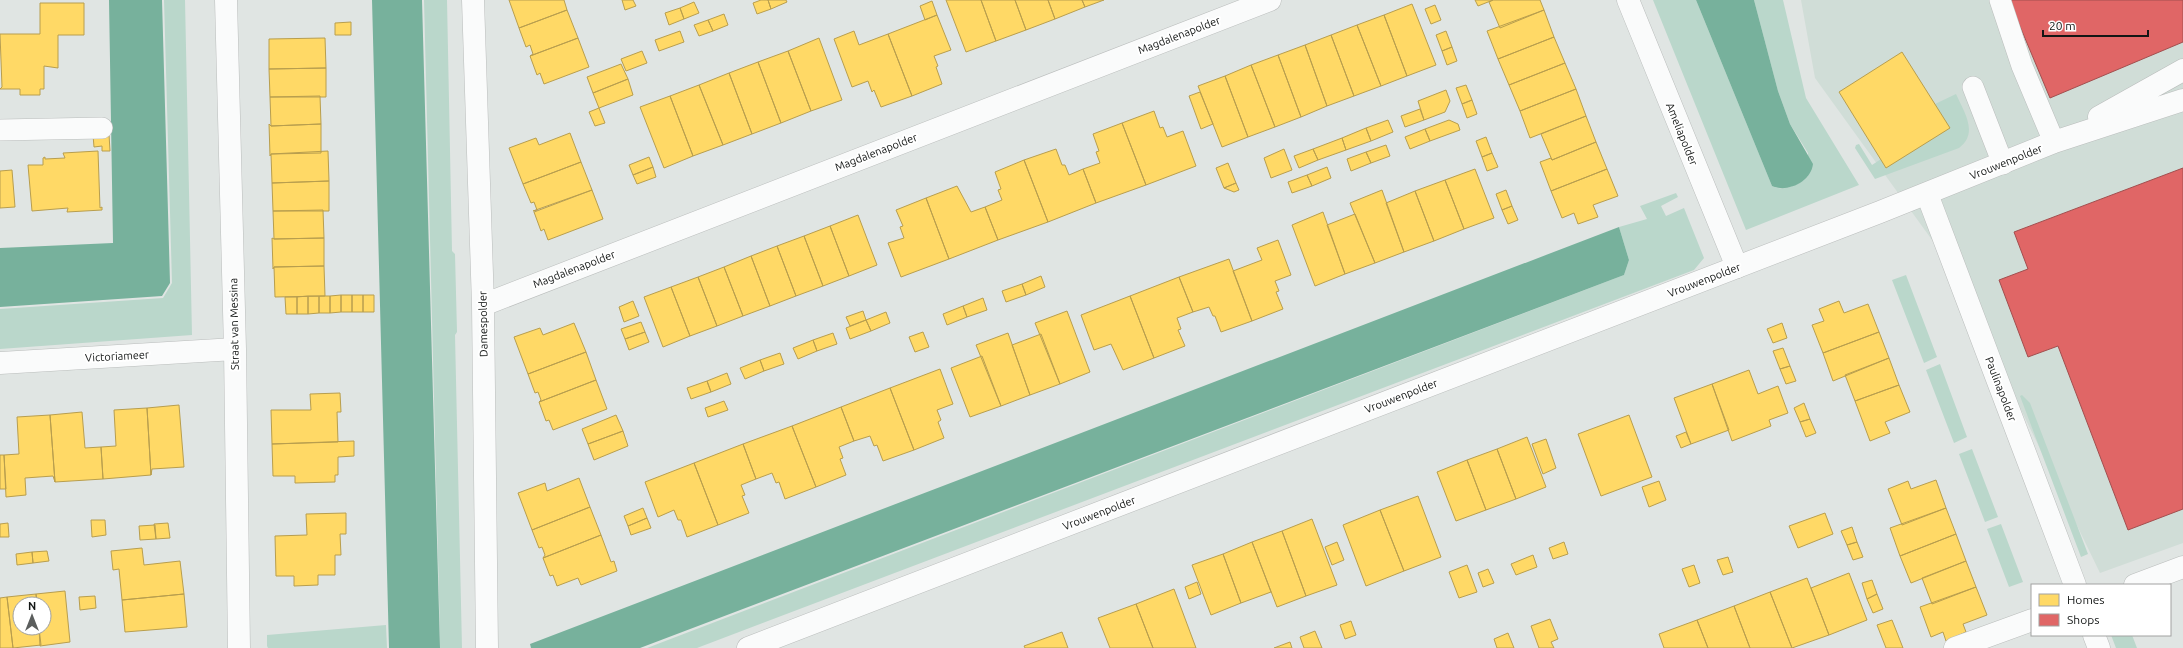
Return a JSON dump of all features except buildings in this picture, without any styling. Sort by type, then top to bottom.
[{"type":"street","name":"Straat van Messina","points":[[226,0],[235,349],[239,648]]},
{"type":"street","name":"Damespolder","points":[[473,0],[483,305],[487,648]]},
{"type":"street","name":"Magdalenapolder","points":[[483,305],[1270,0]]},
{"type":"street","name":"Ameliapolder","points":[[1628,0],[1737,267]]},
{"type":"street","name":"Vrouwenpolder","points":[[2054,142],[2183,70]]},
{"type":"street","name":"Vrouwenpolder","points":[[748,648],[1927,194],[2054,142],[2183,100]]},
{"type":"street","name":"Paulinapolder","points":[[1927,194],[2075,584]]},
{"type":"street","name":"Victoriameer","points":[[0,363],[235,349]]},
{"type":"street","points":[[2138,584],[2183,567]]},
{"type":"street","points":[[1955,648],[2031,620]]},
{"type":"street","points":[[2094,636],[2099,648]]},
{"type":"lane","points":[[2000,0],[2022,66],[2054,142]]},
{"type":"lane","points":[[1973,87],[2003,164]]},
{"type":"lane","points":[[0,130],[102,128]]},
{"type":"shaded area","points":[[109,0],[162,0],[170,283],[162,296],[0,307],[0,248],[113,243]]},
{"type":"shaded area","points":[[164,0],[185,0],[192,335],[0,349],[0,309],[163,298],[172,283]]},
{"type":"shaded area","points":[[372,0],[422,0],[440,648],[389,648]]},
{"type":"shaded area","points":[[424,0],[447,0],[452,251],[455,254],[457,332],[455,335],[462,648],[440,648]]},
{"type":"shaded area","points":[[1653,0],[1696,0],[1772,186],[1777,188],[1786,188],[1796,185],[1808,176],[1808,153],[1790,124],[1778,91],[1754,0],[1783,0],[1806,98],[1859,185],[1746,230]]},
{"type":"shaded area","points":[[1696,0],[1754,0],[1778,91],[1790,124],[1813,164],[1808,176],[1803,181],[1791,187],[1778,188],[1772,186]]},
{"type":"shaded area","points":[[1801,0],[2183,0],[2183,543],[2100,573],[1953,269],[1815,78]]},
{"type":"shaded area","points":[[1956,94],[1968,122],[1968,136],[1965,142],[1959,148],[1875,179],[1855,148],[1856,145],[1859,144],[1872,165],[1881,159],[1886,168],[1949,128],[1935,104]]},
{"type":"shaded area","points":[[1676,193],[1678,197],[1661,206],[1666,216],[1684,208],[1704,258],[1694,270],[697,648],[647,648],[1624,275],[1629,260],[1619,227],[1647,219],[1640,206]]},
{"type":"shaded area","points":[[1619,227],[1629,260],[1624,275],[640,648],[531,648],[530,644]]},
{"type":"shaded area","points":[[1906,275],[1937,357],[1924,363],[1892,280]]},
{"type":"shaded area","points":[[1940,364],[1967,437],[1954,443],[1926,370]]},
{"type":"shaded area","points":[[2022,395],[2030,403],[2088,554],[2081,557],[2020,396]]},
{"type":"shaded area","points":[[1972,449],[1998,517],[1985,522],[1959,454]]},
{"type":"shaded area","points":[[2001,524],[2023,582],[2009,587],[1987,529]]},
{"type":"shaded area","points":[[386,625],[387,648],[268,648],[267,646],[267,635]]},
{"type":"shaded area","points":[[2111,636],[2132,636],[2137,648],[2116,648]]}]
